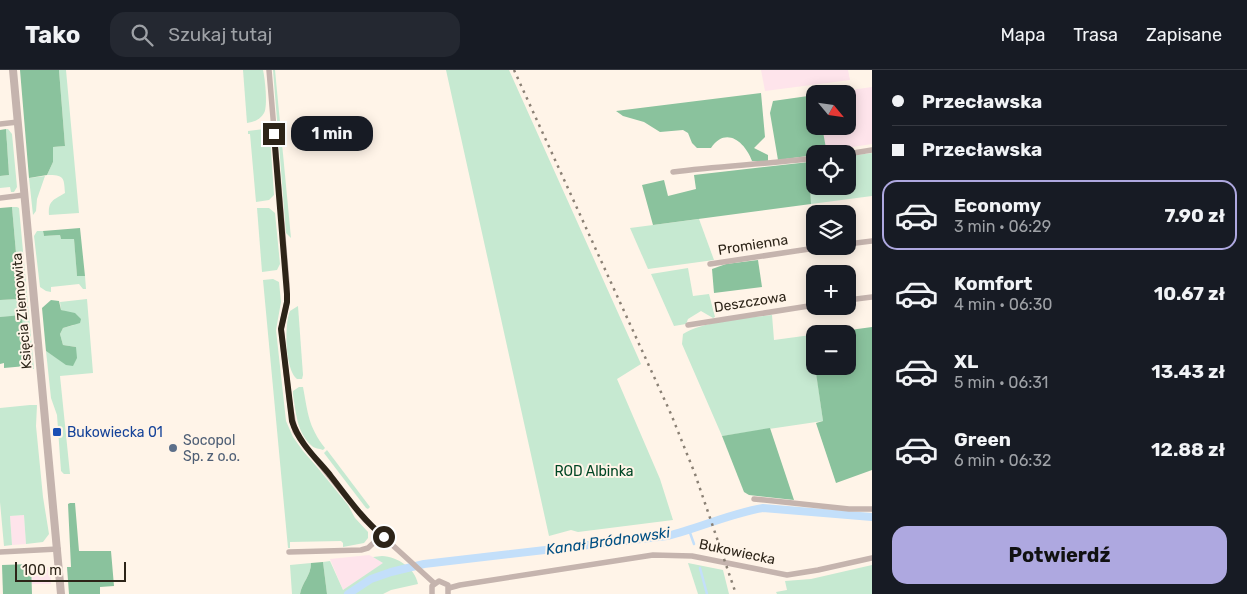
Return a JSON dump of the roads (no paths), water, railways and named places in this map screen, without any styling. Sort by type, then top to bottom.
[{"type":"street","name":"Księcia Ziemowita","points":[[13,70],[61,594]]},
{"type":"street","points":[[268,70],[287,294],[281,329],[292,421],[295,431],[365,520],[434,583]]},
{"type":"street","points":[[0,124],[18,122]]},
{"type":"street","points":[[856,153],[872,150]]},
{"type":"street","points":[[673,172],[773,164],[806,159]]},
{"type":"street","points":[[0,198],[24,195]]},
{"type":"street","points":[[856,243],[872,241]]},
{"type":"street","name":"Promienna","points":[[710,264],[806,249]]},
{"type":"street","points":[[856,299],[872,297]]},
{"type":"street","name":"Deszczowa","points":[[688,325],[806,306]]},
{"type":"street","points":[[754,499],[830,507],[872,509]]},
{"type":"street","points":[[289,552],[361,550],[368,548],[382,535]]},
{"type":"street","points":[[0,552],[58,549]]},
{"type":"street","name":"Bukowiecka","points":[[448,591],[460,584],[653,555],[692,556],[787,575],[872,558]]},
{"type":"street","points":[[434,583],[443,581],[448,591]]},
{"type":"street","points":[[432,594],[431,589],[434,583]]},
{"type":"waterway","name":"Kanał Bródnowski","points":[[348,594],[371,579],[424,564],[667,536],[739,513],[763,508],[872,517]]},
{"type":"waterway","points":[[689,530],[694,544]]},
{"type":"waterway","points":[[700,568],[707,594]]},
{"type":"railway","points":[[514,70],[671,414],[695,474],[736,594]]},
{"type":"place","name":"Bukowiecka 01","points":[[57,432]]},
{"type":"place","name":"Socopol Sp. z o.o.","points":[[173,448]]},
{"type":"park label","name":"ROD Albinka","points":[[594,471]]}]
